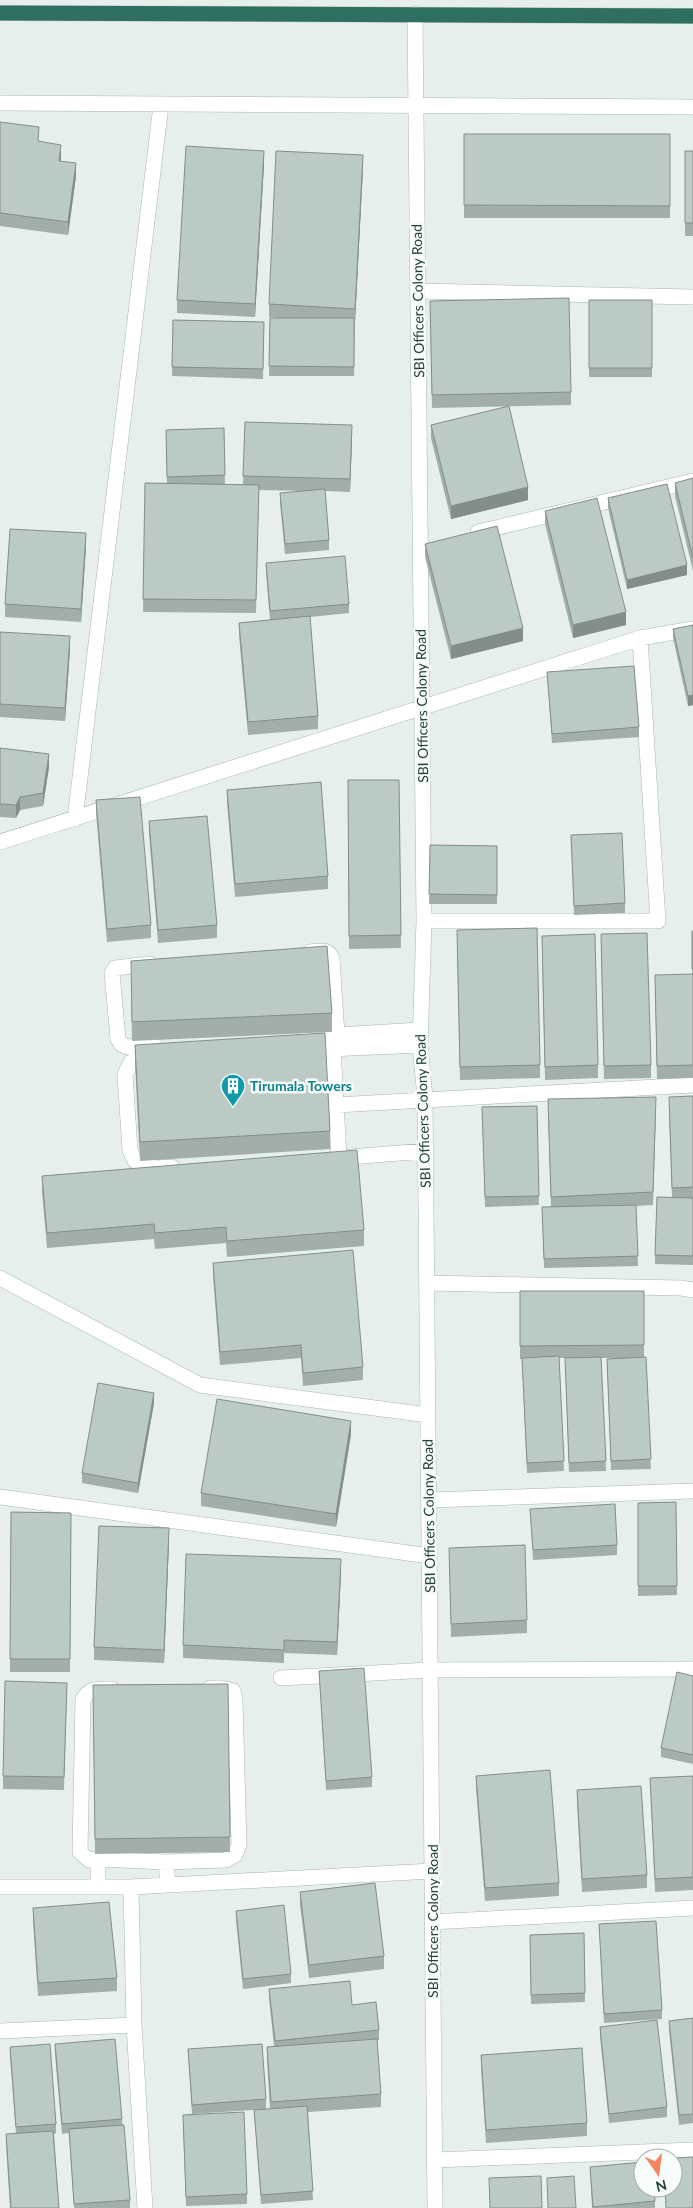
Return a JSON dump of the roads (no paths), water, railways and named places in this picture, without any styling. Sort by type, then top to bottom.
[{"type":"highway","points":[[0,13],[693,16]]},
{"type":"street","name":"SBI Officers Colony Road","points":[[415,14],[424,921],[420,1037],[425,1098],[435,2208]]},
{"type":"street","points":[[0,103],[693,107]]},
{"type":"street","points":[[75,819],[161,105]]},
{"type":"street","points":[[418,291],[693,297]]},
{"type":"street","points":[[467,534],[693,481]]},
{"type":"street","points":[[420,546],[439,541]]},
{"type":"street","points":[[0,842],[640,638],[693,629]]},
{"type":"street","points":[[424,921],[658,921],[640,638]]},
{"type":"street","points":[[296,953],[325,951],[330,954],[339,1158]]},
{"type":"street","points":[[162,963],[123,966],[115,968],[112,972],[118,1038],[121,1044],[127,1047],[165,1050],[131,1062],[125,1075],[130,1150],[135,1161],[155,1168],[184,1166]]},
{"type":"street","points":[[291,1044],[420,1037]]},
{"type":"street","points":[[336,1105],[425,1098],[693,1085]]},
{"type":"street","points":[[320,1159],[425,1151]]},
{"type":"street","points":[[0,1278],[200,1385],[428,1415]]},
{"type":"street","points":[[427,1283],[681,1288],[693,1290]]},
{"type":"street","points":[[429,1500],[693,1491]]},
{"type":"street","points":[[0,1498],[430,1556]]},
{"type":"street","points":[[281,1678],[430,1670],[693,1669]]},
{"type":"street","points":[[124,1688],[95,1689],[86,1693],[83,1700],[80,1852],[89,1860],[166,1862],[226,1860],[235,1855],[239,1845],[235,1700],[232,1692],[221,1688],[192,1688]]},
{"type":"street","points":[[98,1859],[98,1886]]},
{"type":"street","points":[[166,1862],[168,1884]]},
{"type":"street","points":[[0,1887],[131,1886],[432,1871]]},
{"type":"street","points":[[131,1886],[134,2024],[145,2208]]},
{"type":"street","points":[[432,1922],[693,1908]]},
{"type":"street","points":[[0,2031],[134,2024]]},
{"type":"street","points":[[435,2160],[693,2150]]},
{"type":"place","name":"Tirumala Towers","points":[[233,1107]]}]
